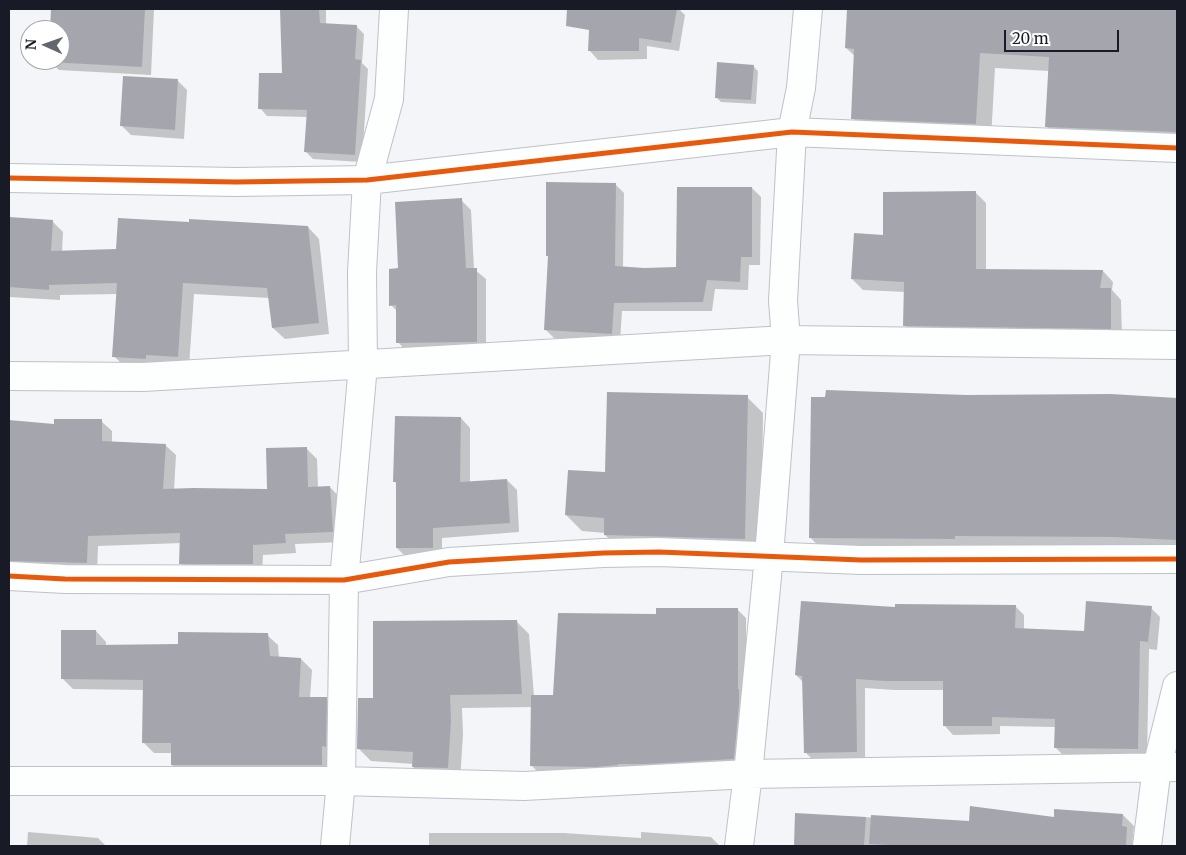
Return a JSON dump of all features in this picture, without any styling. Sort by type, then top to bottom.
[{"type":"street","points":[[335,846],[341,781],[344,580],[363,365],[362,272],[367,180],[389,99],[394,9]]},
{"type":"street","points":[[739,846],[748,774],[769,556],[786,340],[783,301],[792,132],[802,88],[808,9]]},
{"type":"street","points":[[9,178],[236,182],[367,180],[792,132],[1177,148]]},
{"type":"street","points":[[9,376],[143,377],[786,340],[1177,345]]},
{"type":"street","points":[[9,576],[75,579],[344,580],[468,560],[659,552],[861,560],[1177,559]]},
{"type":"street","points":[[1147,846],[1167,767],[1177,686]]},
{"type":"street","points":[[9,781],[341,781],[524,786],[748,774],[1167,767]]},
{"type":"building","points":[[51,9],[145,9],[142,67],[70,63],[70,20],[50,20]]},
{"type":"building","points":[[280,9],[319,9],[320,23],[357,25],[355,59],[361,60],[355,155],[304,152],[307,110],[258,109],[259,73],[282,73]]},
{"type":"building","points":[[567,9],[677,9],[671,43],[639,38],[639,51],[588,51],[589,30],[566,26]]},
{"type":"building","points":[[847,9],[1177,9],[1177,132],[1045,127],[1049,57],[980,53],[976,124],[851,119],[854,49],[845,48]]},
{"type":"building","points":[[717,62],[754,65],[751,100],[715,98]]},
{"type":"building","points":[[123,76],[178,79],[175,130],[120,126]]},
{"type":"building","points":[[546,182],[616,183],[615,266],[644,268],[676,267],[677,187],[752,187],[752,257],[741,257],[740,282],[707,280],[703,302],[614,303],[612,334],[544,330],[548,256],[546,256]]},
{"type":"building","points":[[976,191],[976,269],[1103,270],[1100,288],[1111,288],[1111,329],[903,326],[904,282],[851,279],[854,233],[883,235],[883,192]]},
{"type":"building","points":[[462,198],[466,268],[477,268],[477,342],[396,343],[396,305],[389,306],[389,269],[398,268],[395,202]]},
{"type":"building","points":[[9,217],[53,220],[51,251],[116,249],[118,218],[189,222],[189,219],[308,226],[319,323],[272,328],[267,288],[183,283],[178,357],[146,355],[146,359],[112,357],[117,283],[49,285],[49,290],[9,287]]},
{"type":"building","points":[[826,390],[966,395],[1111,394],[1177,398],[1177,540],[1114,537],[955,536],[955,539],[809,538],[811,397],[825,397]]},
{"type":"building","points":[[607,392],[748,395],[745,539],[604,535],[604,518],[565,515],[568,470],[605,472]]},
{"type":"building","points":[[395,416],[461,417],[460,482],[507,479],[510,523],[433,528],[433,548],[396,548],[396,482],[393,482]]},
{"type":"building","points":[[54,419],[102,419],[102,441],[166,444],[163,489],[267,489],[266,448],[307,447],[308,487],[330,486],[333,532],[285,534],[286,543],[253,545],[253,564],[179,564],[180,533],[88,536],[87,563],[9,561],[9,420],[54,424]]},
{"type":"building","points":[[801,601],[895,607],[895,604],[1016,605],[1015,628],[1084,631],[1086,601],[1152,606],[1148,642],[1140,641],[1138,749],[1054,748],[1055,719],[992,717],[992,726],[943,726],[943,681],[856,679],[857,752],[804,753],[802,676],[795,675]]},
{"type":"building","points":[[656,608],[738,608],[739,704],[734,759],[618,764],[596,767],[530,766],[531,695],[553,695],[558,613],[656,614]]},
{"type":"building","points":[[517,620],[522,694],[450,695],[451,720],[448,768],[412,767],[413,752],[357,749],[358,698],[373,698],[373,621]]},
{"type":"building","points":[[61,630],[96,630],[96,645],[178,644],[178,632],[268,633],[270,656],[301,658],[299,697],[327,697],[326,747],[322,746],[322,765],[171,765],[171,743],[142,743],[143,680],[61,679]]},
{"type":"building","points":[[970,806],[1054,817],[1054,809],[1123,814],[1122,826],[1127,827],[1126,846],[906,846],[869,844],[871,815],[969,821]]},
{"type":"building","points":[[795,813],[866,817],[864,846],[794,846]]},
{"type":"cycle path","points":[[9,178],[236,182],[367,180],[792,132],[1177,148]]},
{"type":"cycle path","points":[[9,576],[65,579],[344,580],[449,562],[603,553],[659,552],[861,560],[1177,559]]}]
